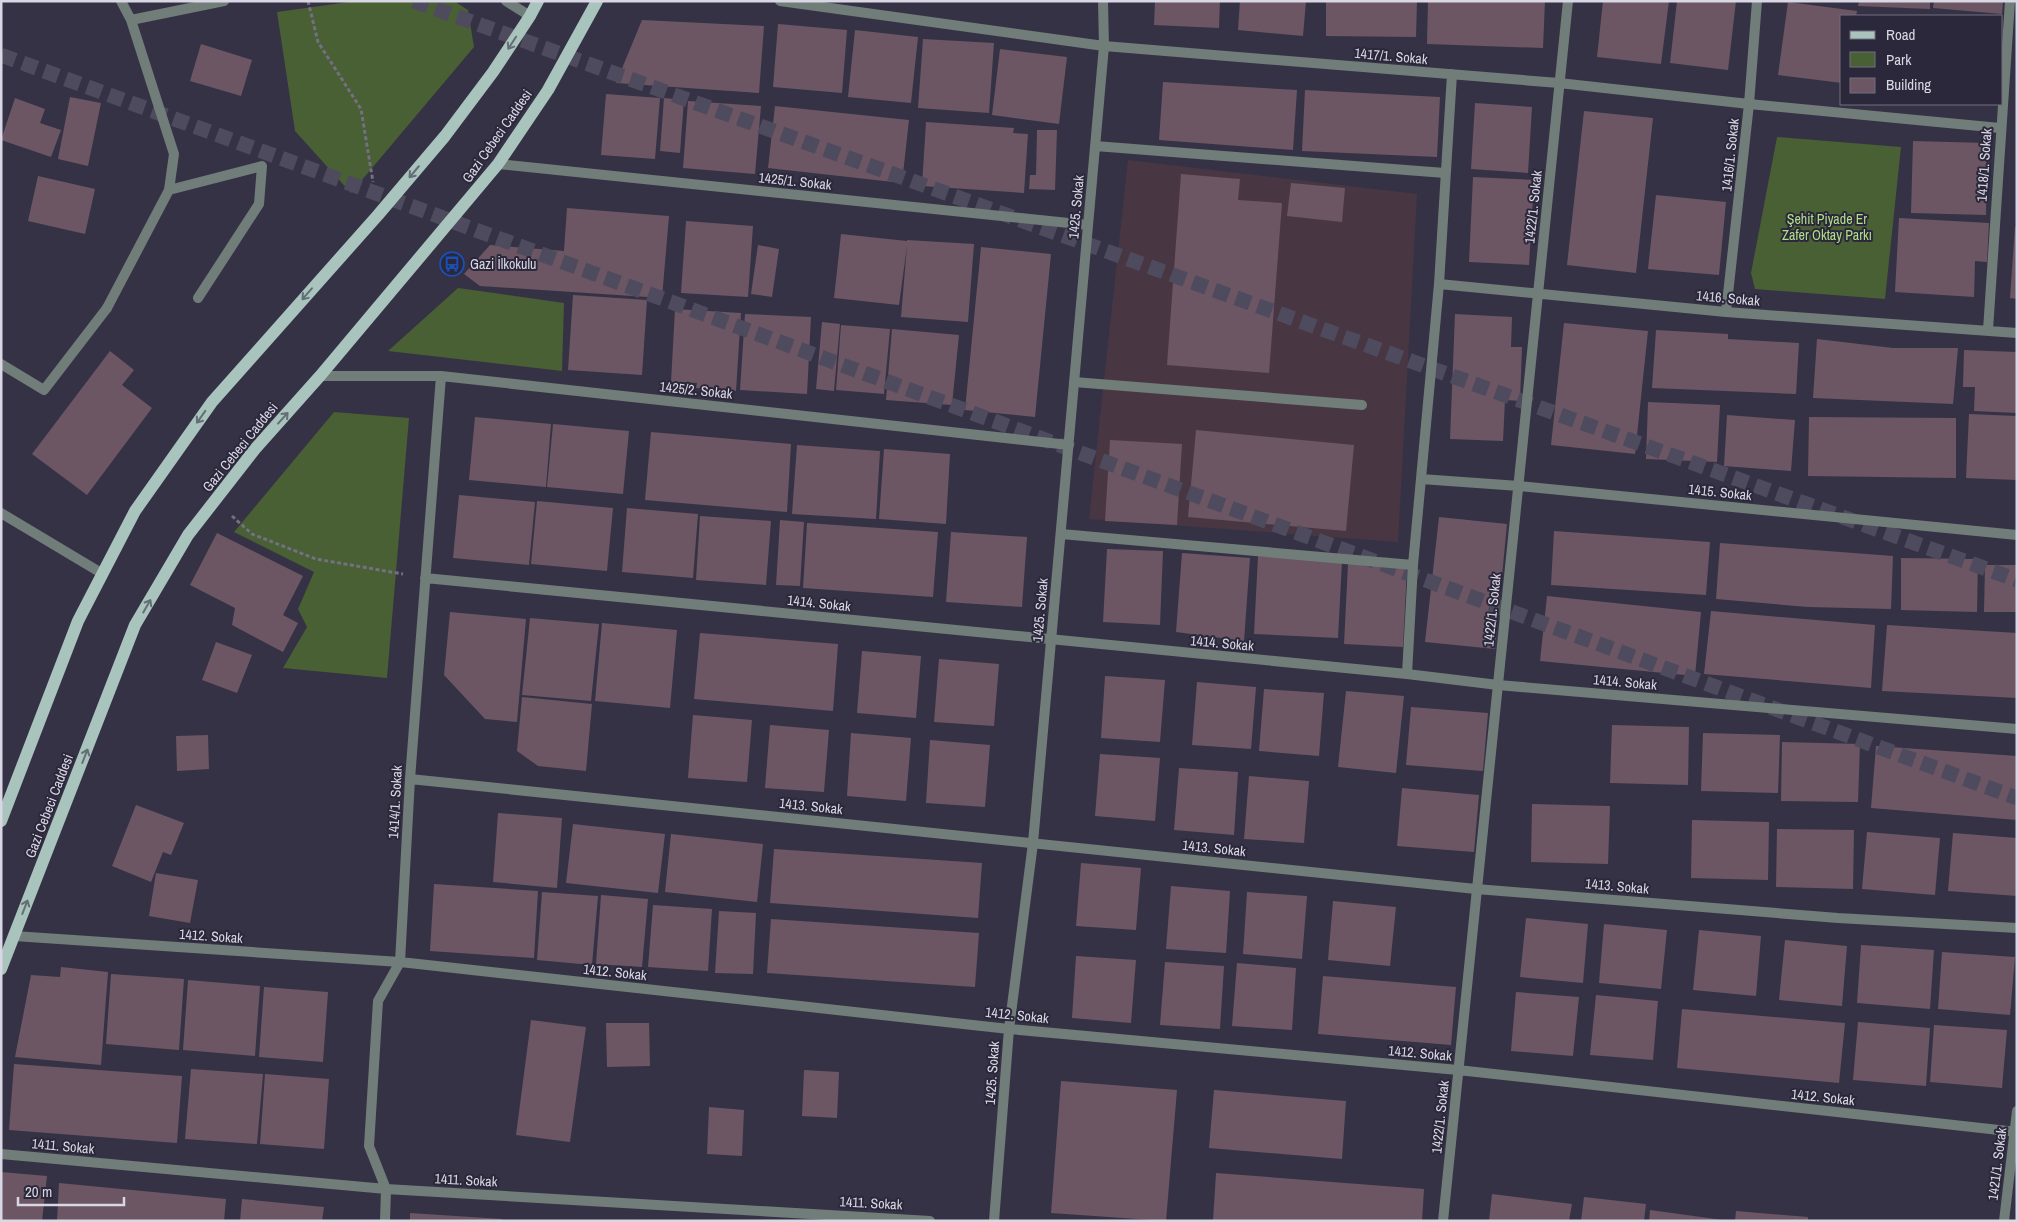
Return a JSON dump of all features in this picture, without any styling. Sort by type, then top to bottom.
[{"type":"main road","points":[[1,821],[78,621],[136,511],[212,402],[446,136],[494,72],[538,1]]},
{"type":"main road","name":"Gazi Cebeci Caddesi","points":[[1,969],[136,625],[188,535],[255,450],[320,376],[498,164],[548,90],[597,1]]},
{"type":"street","points":[[1,364],[44,390],[107,308],[169,190],[174,154],[131,20],[120,1]]},
{"type":"street","points":[[131,20],[224,1]]},
{"type":"street","points":[[506,1],[530,16]]},
{"type":"street","name":"1417/1. Sokak","points":[[780,1],[1104,46],[1560,83],[1749,104],[2000,128]]},
{"type":"street","name":"1425. Sokak","points":[[994,1221],[1009,1029],[1033,843],[1104,46],[1103,1]]},
{"type":"street","name":"1422/1. Sokak","points":[[1443,1221],[1568,1]]},
{"type":"street","name":"1416/1. Sokak","points":[[1726,312],[1749,104],[1757,1]]},
{"type":"street","name":"1418/1. Sokak","points":[[2003,90],[2010,1]]},
{"type":"street","points":[[1407,674],[1413,565],[1438,284],[1452,74]]},
{"type":"street","name":"1418/1. Sokak","points":[[1988,330],[2002,105]]},
{"type":"street","points":[[1095,146],[1445,173]]},
{"type":"street","name":"1425/1. Sokak","points":[[498,164],[1088,226]]},
{"type":"street","points":[[169,190],[262,166],[259,204],[198,298]]},
{"type":"street","name":"1416. Sokak","points":[[1438,284],[1726,312],[2017,333]]},
{"type":"street","name":"1425/2. Sokak","points":[[320,376],[440,376],[1068,445]]},
{"type":"street","name":"1414/1. Sokak","points":[[385,1221],[386,1189],[368,1146],[378,1001],[400,962],[410,779],[440,376]]},
{"type":"street","points":[[1074,382],[1362,405]]},
{"type":"street","name":"1415. Sokak","points":[[1421,479],[1519,486],[2017,535]]},
{"type":"street","points":[[1,513],[102,574]]},
{"type":"street","points":[[1060,534],[1413,565]]},
{"type":"street","name":"1414. Sokak","points":[[425,578],[1407,674],[1498,685],[2017,729]]},
{"type":"street","name":"1413. Sokak","points":[[410,779],[1476,889],[1838,918],[2017,928]]},
{"type":"street","name":"1412. Sokak","points":[[14,936],[400,962],[1009,1029],[1458,1070],[2016,1132]]},
{"type":"street","name":"1421/1. Sokak","points":[[2004,1221],[2017,1111]]},
{"type":"street","name":"1411. Sokak","points":[[1,1154],[386,1189],[930,1221]]},
{"type":"path","points":[[308,1],[318,42],[361,109],[378,215]]},
{"type":"path","points":[[215,501],[252,534],[316,560],[425,578]]},
{"type":"shaded area","points":[[1128,160],[1417,194],[1398,542],[1089,519]]},
{"type":"green space","points":[[356,1],[454,1],[468,10],[474,47],[351,193],[295,131],[277,12]]},
{"type":"green space","name":"Şehit Piyade Er Zafer Oktay Parkı","points":[[1777,137],[1901,147],[1885,299],[1755,289],[1751,273]]},
{"type":"green space","points":[[458,288],[564,303],[562,371],[388,351]]},
{"type":"green space","points":[[334,412],[409,418],[387,678],[283,668],[307,627],[298,609],[314,572],[234,532]]},
{"type":"building","points":[[1155,1],[1220,1],[1219,28],[1154,25]]},
{"type":"building","points":[[1240,1],[1306,1],[1303,36],[1238,30]]},
{"type":"building","points":[[1326,1],[1417,1],[1416,37],[1326,36]]},
{"type":"building","points":[[1428,1],[1545,1],[1543,48],[1427,44]]},
{"type":"building","points":[[1603,1],[1669,1],[1661,64],[1597,57]]},
{"type":"building","points":[[1677,1],[1736,1],[1728,70],[1670,63]]},
{"type":"building","points":[[1859,1],[1930,1],[1930,9],[1858,6]]},
{"type":"building","points":[[1934,1],[2003,1],[2002,14],[1933,8]]},
{"type":"building","points":[[1788,2],[1857,11],[1856,15],[1840,15],[1840,83],[1778,75]]},
{"type":"building","points":[[642,20],[764,26],[759,93],[616,83]]},
{"type":"building","points":[[778,24],[847,30],[842,93],[773,87]]},
{"type":"building","points":[[855,30],[918,37],[911,103],[848,97]]},
{"type":"building","points":[[923,39],[994,43],[989,113],[918,108]]},
{"type":"building","points":[[201,44],[252,60],[241,96],[190,81]]},
{"type":"building","points":[[1000,49],[1067,57],[1059,124],[992,115]]},
{"type":"building","points":[[1163,82],[1297,90],[1293,150],[1159,140]]},
{"type":"building","points":[[1305,90],[1440,97],[1437,157],[1302,151]]},
{"type":"building","points":[[606,94],[660,98],[655,159],[601,155]]},
{"type":"building","points":[[70,97],[101,103],[88,166],[58,159]]},
{"type":"building","points":[[15,98],[45,109],[40,123],[61,130],[51,157],[1,140]]},
{"type":"building","points":[[664,98],[684,100],[680,153],[660,151]]},
{"type":"building","points":[[688,101],[761,106],[755,174],[683,168]]},
{"type":"building","points":[[1475,103],[1532,107],[1528,173],[1471,169]]},
{"type":"building","points":[[775,106],[909,120],[902,183],[768,168]]},
{"type":"building","points":[[1584,111],[1653,118],[1636,273],[1567,265]]},
{"type":"building","points":[[926,122],[1014,128],[1013,133],[1028,134],[1024,193],[922,186]]},
{"type":"building","points":[[1037,130],[1057,130],[1055,190],[1029,189],[1030,175],[1036,175]]},
{"type":"building","points":[[1913,141],[1987,143],[1986,215],[1911,213]]},
{"type":"building","points":[[1181,174],[1240,179],[1238,200],[1282,203],[1269,373],[1167,365]]},
{"type":"building","points":[[38,176],[95,189],[85,234],[28,221]]},
{"type":"building","points":[[1473,177],[1534,180],[1529,265],[1469,262]]},
{"type":"building","points":[[1291,183],[1345,188],[1342,222],[1287,216]]},
{"type":"building","points":[[1656,195],[1726,202],[1719,275],[1648,269]]},
{"type":"building","points":[[567,208],[669,216],[662,298],[480,286],[464,274],[490,245],[564,251]]},
{"type":"building","points":[[1899,218],[1989,223],[1987,262],[1975,261],[1974,297],[1895,292]]},
{"type":"building","points":[[686,221],[753,226],[748,297],[681,293]]},
{"type":"building","points":[[2015,227],[2017,227],[2017,299],[2010,298]]},
{"type":"building","points":[[841,234],[907,241],[974,244],[968,322],[901,317],[907,246],[899,305],[834,298]]},
{"type":"building","points":[[758,245],[779,249],[772,297],[751,294]]},
{"type":"building","points":[[981,247],[1051,254],[1035,417],[965,410]]},
{"type":"building","points":[[573,295],[647,300],[642,375],[568,370]]},
{"type":"building","points":[[675,309],[741,313],[736,391],[696,388],[697,383],[671,382]]},
{"type":"building","points":[[745,314],[811,317],[807,394],[740,390]]},
{"type":"building","points":[[1455,314],[1512,317],[1511,347],[1522,347],[1520,401],[1505,400],[1503,441],[1450,439]]},
{"type":"building","points":[[822,322],[840,324],[834,391],[816,389]]},
{"type":"building","points":[[1564,323],[1648,331],[1635,454],[1551,445]]},
{"type":"building","points":[[841,325],[890,329],[884,394],[836,390]]},
{"type":"building","points":[[892,329],[959,335],[952,405],[886,400]]},
{"type":"building","points":[[1656,330],[1728,334],[1728,339],[1799,343],[1796,394],[1652,388]]},
{"type":"building","points":[[1817,339],[1893,348],[1958,348],[1953,404],[1813,398]]},
{"type":"building","points":[[1964,350],[2017,352],[2017,413],[1974,411],[1975,387],[1963,387]]},
{"type":"building","points":[[110,351],[134,370],[122,385],[152,408],[87,495],[32,454]]},
{"type":"building","points":[[1648,402],[1720,405],[1717,462],[1646,459]]},
{"type":"building","points":[[1969,414],[2017,416],[2017,480],[1966,478]]},
{"type":"building","points":[[1727,415],[1795,420],[1791,471],[1724,466]]},
{"type":"building","points":[[475,417],[551,424],[546,487],[469,480]]},
{"type":"building","points":[[1809,417],[1956,418],[1956,478],[1808,476]]},
{"type":"building","points":[[553,424],[629,431],[623,494],[547,487]]},
{"type":"building","points":[[1196,430],[1354,445],[1346,531],[1188,517]]},
{"type":"building","points":[[651,432],[791,444],[787,512],[645,500]]},
{"type":"building","points":[[1110,440],[1182,444],[1177,525],[1105,521]]},
{"type":"building","points":[[797,445],[880,451],[876,519],[792,514]]},
{"type":"building","points":[[884,449],[950,454],[946,524],[879,519]]},
{"type":"building","points":[[459,495],[535,502],[529,565],[453,558]]},
{"type":"building","points":[[537,501],[613,508],[607,571],[531,564]]},
{"type":"building","points":[[627,508],[698,514],[693,578],[622,572]]},
{"type":"building","points":[[700,516],[771,521],[766,585],[696,580]]},
{"type":"building","points":[[1439,517],[1507,524],[1495,649],[1425,642]]},
{"type":"building","points":[[780,520],[804,522],[800,586],[776,585]]},
{"type":"building","points":[[807,523],[938,532],[933,597],[803,588]]},
{"type":"building","points":[[1554,531],[1710,542],[1706,595],[1551,585]]},
{"type":"building","points":[[951,532],[1027,537],[1022,607],[946,602]]},
{"type":"building","points":[[217,533],[303,576],[283,615],[298,623],[283,652],[232,625],[235,608],[190,585]]},
{"type":"building","points":[[1720,543],[1893,556],[1891,609],[1808,607],[1716,599]]},
{"type":"building","points":[[1107,549],[1163,551],[1160,625],[1103,622]]},
{"type":"building","points":[[1182,553],[1250,558],[1244,641],[1176,632]]},
{"type":"building","points":[[1258,556],[1342,561],[1338,638],[1254,634]]},
{"type":"building","points":[[1901,558],[1978,559],[1977,612],[1901,610]]},
{"type":"building","points":[[1348,564],[1407,567],[1403,647],[1344,644]]},
{"type":"building","points":[[1985,565],[2017,565],[2017,612],[1984,612]]},
{"type":"building","points":[[1547,596],[1701,612],[1695,676],[1540,661]]},
{"type":"building","points":[[1711,611],[1875,625],[1871,688],[1704,674]]},
{"type":"building","points":[[450,612],[526,619],[517,722],[485,719],[444,675]]},
{"type":"building","points":[[530,618],[599,624],[591,701],[522,695]]},
{"type":"building","points":[[602,623],[677,630],[670,708],[595,701]]},
{"type":"building","points":[[1887,625],[2017,633],[2017,698],[1882,691]]},
{"type":"building","points":[[700,633],[838,644],[833,711],[694,699]]},
{"type":"building","points":[[216,642],[252,655],[237,693],[202,680]]},
{"type":"building","points":[[862,651],[921,656],[916,718],[857,713]]},
{"type":"building","points":[[939,659],[999,664],[994,726],[934,722]]},
{"type":"building","points":[[1105,676],[1165,680],[1160,742],[1101,738]]},
{"type":"building","points":[[1197,682],[1256,687],[1251,749],[1192,745]]},
{"type":"building","points":[[1264,689],[1324,693],[1319,756],[1259,751]]},
{"type":"building","points":[[1346,691],[1404,696],[1396,773],[1338,767]]},
{"type":"building","points":[[522,697],[592,704],[586,771],[538,766],[517,751]]},
{"type":"building","points":[[1411,707],[1488,713],[1483,771],[1406,765]]},
{"type":"building","points":[[693,715],[752,720],[747,782],[688,778]]},
{"type":"building","points":[[770,725],[829,730],[824,792],[765,788]]},
{"type":"building","points":[[1612,725],[1689,727],[1688,785],[1610,783]]},
{"type":"building","points":[[851,733],[911,738],[906,801],[847,796]]},
{"type":"building","points":[[1703,733],[1780,735],[1778,793],[1701,791]]},
{"type":"building","points":[[208,735],[209,769],[177,771],[176,736]]},
{"type":"building","points":[[930,740],[990,745],[985,807],[926,803]]},
{"type":"building","points":[[1782,742],[1860,744],[1858,802],[1781,801]]},
{"type":"building","points":[[1876,746],[2017,756],[2017,820],[1871,808]]},
{"type":"building","points":[[1100,754],[1160,758],[1155,821],[1095,816]]},
{"type":"building","points":[[1179,768],[1238,772],[1234,835],[1174,830]]},
{"type":"building","points":[[1249,776],[1309,781],[1304,843],[1244,839]]},
{"type":"building","points":[[1402,788],[1479,795],[1474,852],[1397,846]]},
{"type":"building","points":[[1532,804],[1610,806],[1608,864],[1531,862]]},
{"type":"building","points":[[136,805],[184,823],[171,855],[163,852],[151,882],[112,866]]},
{"type":"building","points":[[498,813],[562,818],[557,888],[493,882]]},
{"type":"building","points":[[1692,820],[1769,822],[1768,880],[1691,878]]},
{"type":"building","points":[[573,824],[665,834],[658,893],[566,883]]},
{"type":"building","points":[[1777,829],[1854,830],[1853,889],[1776,887]]},
{"type":"building","points":[[1867,832],[1940,838],[1935,895],[1862,889]]},
{"type":"building","points":[[1953,833],[2017,838],[2017,896],[1948,891]]},
{"type":"building","points":[[671,834],[763,844],[757,902],[665,892]]},
{"type":"building","points":[[774,849],[982,863],[978,918],[770,903]]},
{"type":"building","points":[[1081,863],[1141,868],[1136,930],[1076,926]]},
{"type":"building","points":[[156,873],[198,880],[190,923],[149,916]]},
{"type":"building","points":[[434,884],[538,891],[534,958],[430,951]]},
{"type":"building","points":[[1171,886],[1230,891],[1226,953],[1166,949]]},
{"type":"building","points":[[542,892],[598,896],[592,965],[537,960]]},
{"type":"building","points":[[1247,892],[1307,896],[1302,959],[1243,954]]},
{"type":"building","points":[[601,895],[648,899],[642,967],[596,964]]},
{"type":"building","points":[[1333,901],[1396,907],[1390,966],[1328,960]]},
{"type":"building","points":[[653,905],[712,909],[708,971],[648,967]]},
{"type":"building","points":[[719,911],[756,913],[753,974],[715,973]]},
{"type":"building","points":[[1526,918],[1588,924],[1583,983],[1520,977]]},
{"type":"building","points":[[771,919],[979,933],[975,987],[767,973]]},
{"type":"building","points":[[1604,924],[1667,930],[1661,989],[1599,983]]},
{"type":"building","points":[[1699,930],[1761,936],[1756,996],[1693,990]]},
{"type":"building","points":[[1785,940],[1847,946],[1842,1006],[1779,1000]]},
{"type":"building","points":[[1861,945],[1934,950],[1930,1009],[1857,1003]]},
{"type":"building","points":[[1942,952],[2015,957],[2010,1015],[1938,1009]]},
{"type":"building","points":[[1076,956],[1136,960],[1131,1023],[1072,1018]]},
{"type":"building","points":[[1165,962],[1224,966],[1220,1029],[1160,1025]]},
{"type":"building","points":[[1237,963],[1296,968],[1292,1030],[1232,1026]]},
{"type":"building","points":[[61,967],[108,972],[101,1065],[15,1057],[31,975],[60,977]]},
{"type":"building","points":[[111,974],[184,979],[179,1050],[106,1044]]},
{"type":"building","points":[[1323,976],[1456,987],[1451,1045],[1318,1034]]},
{"type":"building","points":[[188,980],[260,986],[255,1056],[183,1050]]},
{"type":"building","points":[[264,987],[328,992],[323,1062],[259,1057]]},
{"type":"building","points":[[1516,992],[1579,997],[1573,1056],[1511,1051]]},
{"type":"building","points":[[1596,995],[1658,1001],[1653,1060],[1590,1055]]},
{"type":"building","points":[[1682,1009],[1845,1023],[1839,1083],[1677,1068]]},
{"type":"building","points":[[531,1020],[586,1027],[570,1142],[516,1135]]},
{"type":"building","points":[[1858,1022],[1930,1028],[1926,1086],[1853,1080]]},
{"type":"building","points":[[606,1023],[649,1023],[650,1066],[607,1067]]},
{"type":"building","points":[[1934,1025],[2007,1030],[2002,1088],[1930,1082]]},
{"type":"building","points":[[14,1064],[182,1076],[177,1143],[9,1130]]},
{"type":"building","points":[[191,1069],[263,1074],[257,1144],[185,1139]]},
{"type":"building","points":[[804,1070],[839,1072],[837,1118],[802,1116]]},
{"type":"building","points":[[265,1074],[329,1079],[324,1149],[260,1144]]},
{"type":"building","points":[[1061,1081],[1177,1090],[1166,1221],[1051,1213]]},
{"type":"building","points":[[1214,1090],[1346,1101],[1342,1159],[1209,1148]]},
{"type":"building","points":[[709,1107],[744,1110],[742,1156],[707,1154]]},
{"type":"building","points":[[1,1172],[47,1176],[42,1221],[1,1221]]},
{"type":"building","points":[[1216,1173],[1424,1189],[1422,1221],[1213,1221]]},
{"type":"building","points":[[59,1183],[226,1199],[224,1221],[57,1221]]},
{"type":"building","points":[[1492,1194],[1572,1204],[1569,1221],[1489,1221]]},
{"type":"building","points":[[1584,1197],[1646,1204],[1644,1221],[1581,1221]]},
{"type":"building","points":[[242,1199],[324,1207],[322,1221],[240,1221]]},
{"type":"building","points":[[1650,1210],[1723,1220],[1723,1221],[1649,1221]]},
{"type":"building","points":[[1736,1211],[1808,1217],[1808,1221],[1735,1221]]},
{"type":"building","points":[[410,1213],[502,1219],[502,1221],[410,1221]]},
{"type":"tunnel","points":[[414,1],[2017,580]]},
{"type":"tunnel","points":[[1,55],[2017,798]]},
{"type":"place","name":"Gazi İlkokulu","points":[[452,264]]}]
